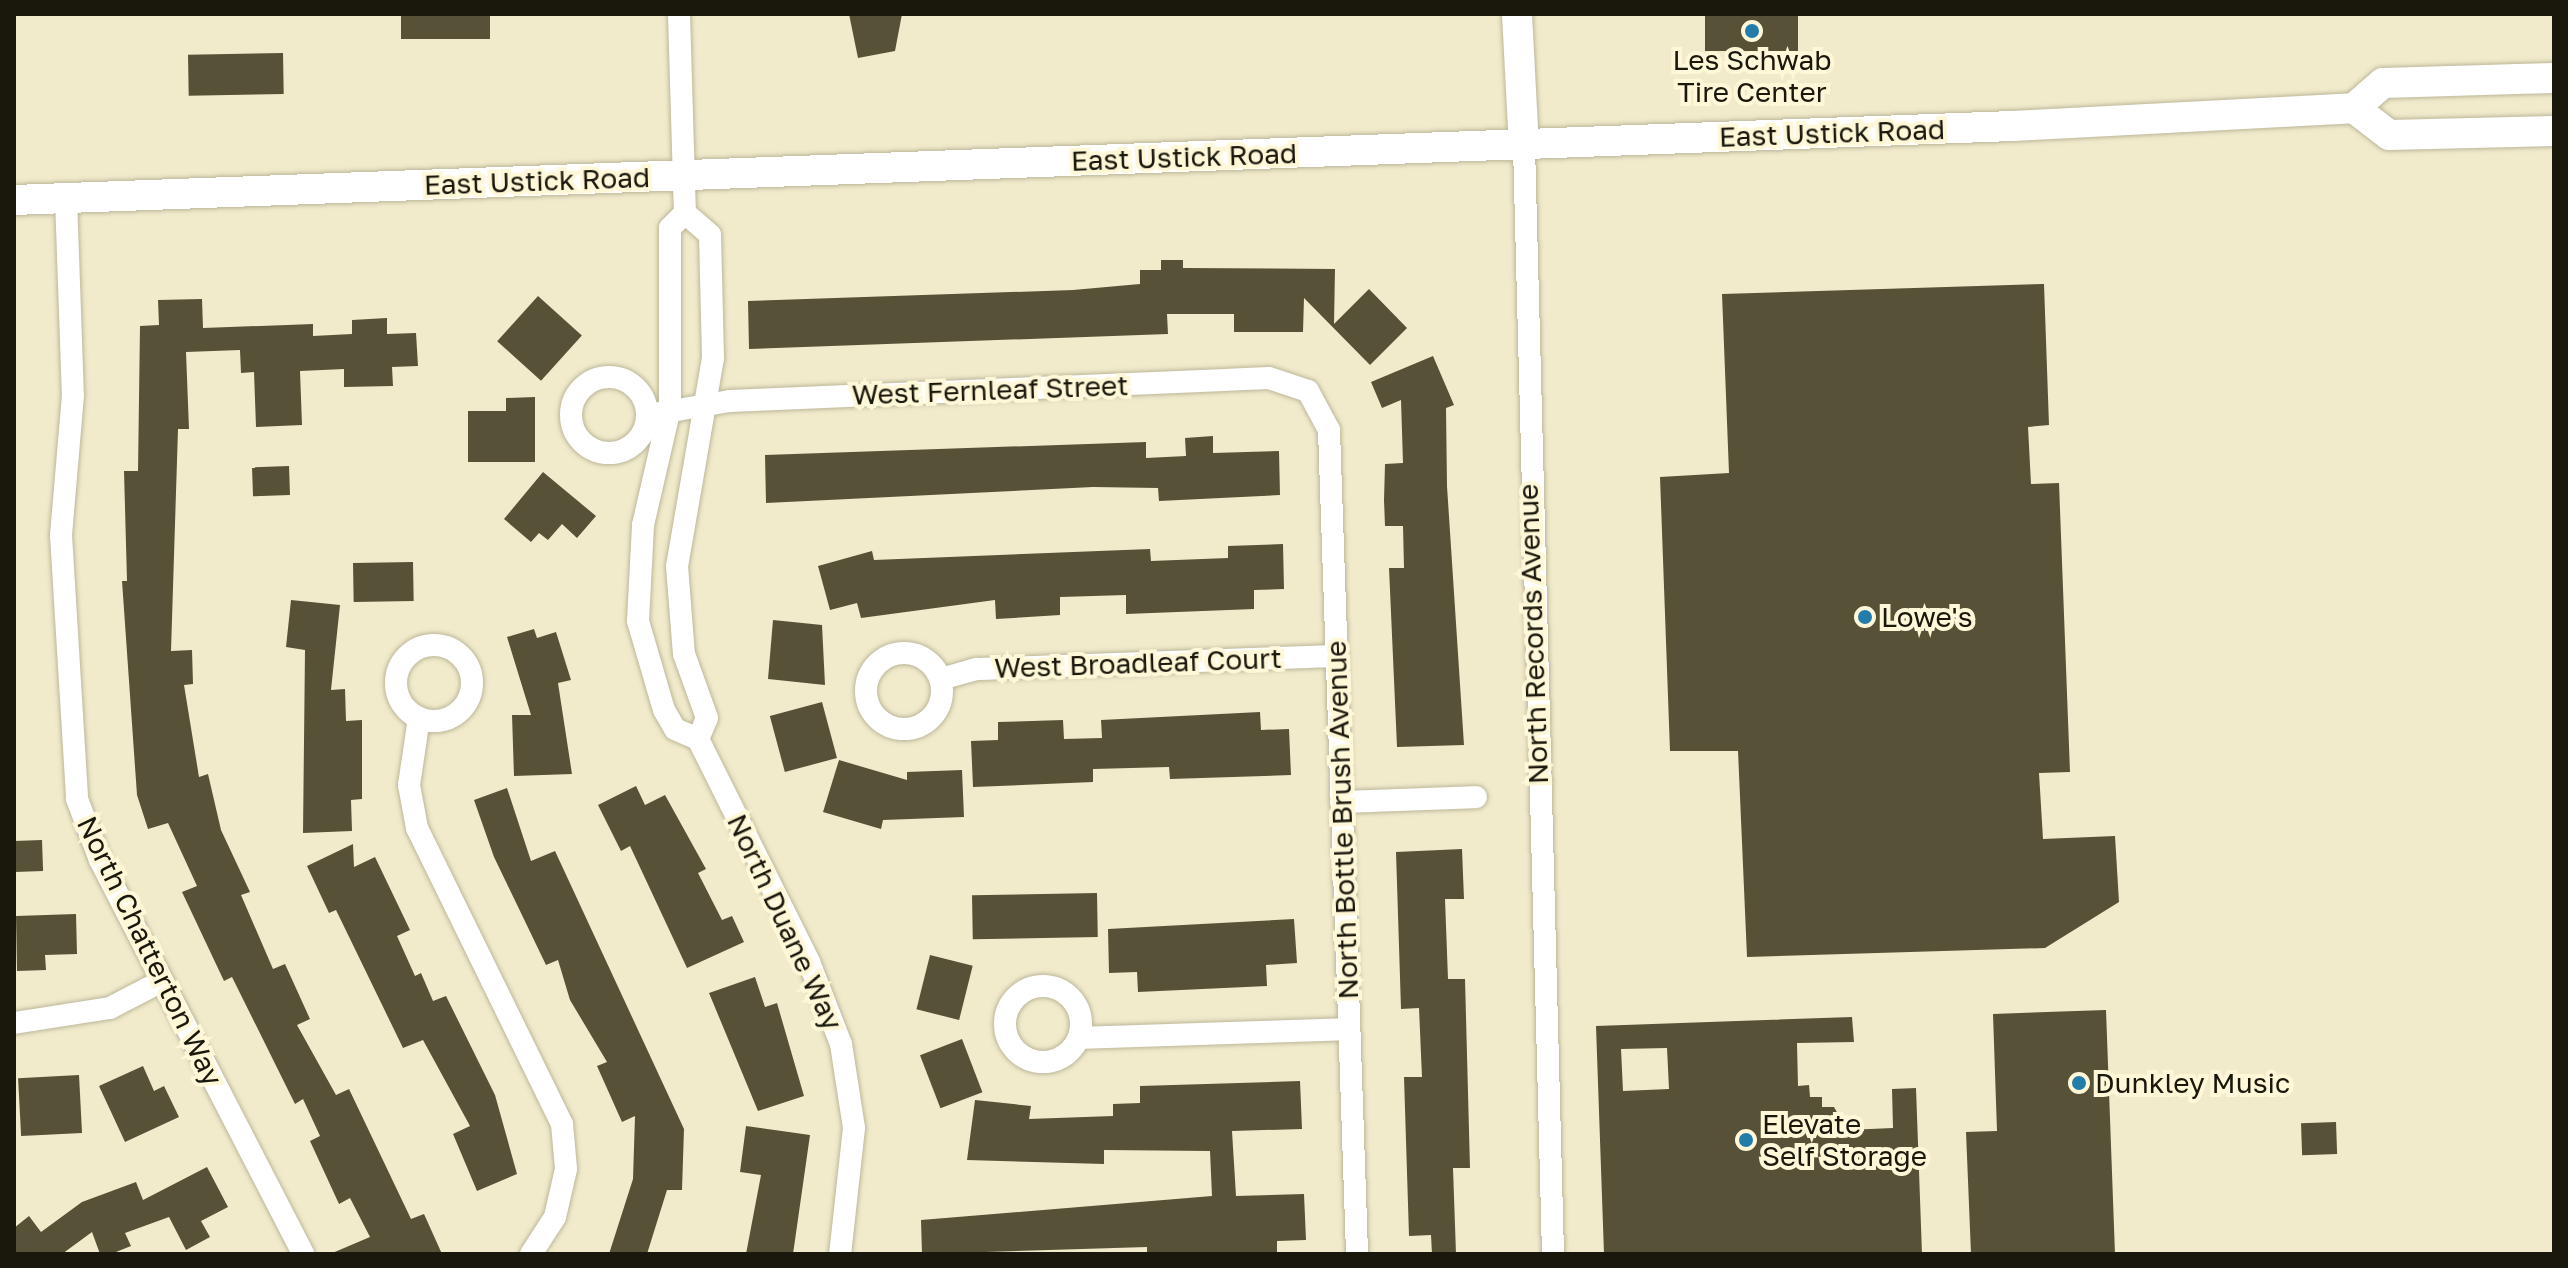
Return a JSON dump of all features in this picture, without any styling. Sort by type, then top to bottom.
[{"type":"main road","name":"North Records Avenue","points":[[1517,14],[1524,146]]},
{"type":"main road","points":[[2554,78],[2383,83],[2354,108],[2389,135],[2554,131]]},
{"type":"main road","name":"East Ustick Road","points":[[14,200],[1524,146],[2354,108]]},
{"type":"street","name":"North Duane Way","points":[[679,14],[685,213],[670,228],[670,408],[643,525],[638,621],[664,710],[675,729],[698,739],[809,962],[841,1044],[854,1143],[840,1254]]},
{"type":"street","name":"North Records Avenue","points":[[1524,146],[1553,1254]]},
{"type":"street","name":"North Chatterton Way","points":[[66,198],[73,395],[61,535],[71,767],[87,830],[294,1251]]},
{"type":"street","points":[[685,213],[710,235],[713,358],[677,566],[684,654],[707,718],[698,739]]},
{"type":"street","name":"West Fernleaf Street","points":[[670,408],[1269,378],[1308,391]]},
{"type":"street","name":"North Bottle Brush Avenue","points":[[1308,391],[1329,430],[1357,1254]]},
{"type":"street","points":[[648,415],[670,408]]},
{"type":"street","name":"West Broadleaf Court","points":[[941,679],[977,669],[1337,656]]},
{"type":"street","points":[[419,718],[410,756],[417,828],[562,1124],[566,1169],[555,1217],[531,1254]]},
{"type":"street","points":[[1341,802],[1476,797]]},
{"type":"street","points":[[14,1023],[110,1008],[162,981]]},
{"type":"street","points":[[1080,1038],[1349,1029]]},
{"type":"building","points":[[401,14],[490,14],[490,39],[401,39]]},
{"type":"building","points":[[849,14],[902,14],[895,51],[858,58]]},
{"type":"building","name":"Les Schwab Tire Center","points":[[1705,14],[1798,14],[1798,51],[1705,51]]},
{"type":"building","points":[[283,53],[284,94],[189,96],[188,55]]},
{"type":"building","points":[[1161,260],[1183,260],[1183,268],[1335,269],[1334,324],[1369,289],[1407,328],[1370,365],[1304,298],[1303,332],[1234,332],[1234,314],[1167,314],[1168,334],[749,349],[748,301],[1073,290],[1140,284],[1140,270],[1161,270]]},
{"type":"building","name":"Lowe's","points":[[2044,284],[2049,425],[2028,427],[2031,484],[2059,483],[2070,772],[2039,773],[2043,839],[2115,836],[2119,902],[2045,948],[1747,957],[1738,751],[1670,751],[1660,477],[1729,473],[1722,294]]},
{"type":"building","points":[[538,296],[582,335],[541,381],[497,341]]},
{"type":"building","points":[[202,299],[203,328],[313,324],[313,336],[352,334],[352,320],[387,318],[387,334],[416,333],[418,366],[392,367],[393,386],[344,387],[344,369],[300,371],[302,425],[256,427],[254,372],[241,373],[240,350],[186,352],[189,429],[178,429],[171,651],[192,650],[193,684],[184,685],[199,777],[208,774],[221,830],[250,892],[241,895],[273,969],[285,964],[310,1019],[297,1025],[336,1095],[349,1089],[411,1219],[424,1214],[442,1254],[330,1254],[370,1237],[350,1198],[339,1204],[310,1141],[320,1136],[303,1099],[295,1104],[232,977],[224,981],[182,892],[197,886],[168,823],[148,829],[137,795],[122,581],[127,581],[124,471],[138,471],[140,326],[159,325],[158,300]]},
{"type":"building","points":[[1433,356],[1454,405],[1446,408],[1447,486],[1464,745],[1397,747],[1389,568],[1404,568],[1403,526],[1385,526],[1384,500],[1385,464],[1403,463],[1401,400],[1382,408],[1371,382]]},
{"type":"building","points":[[535,397],[535,462],[468,462],[468,411],[506,411],[506,398]]},
{"type":"building","points":[[1213,436],[1213,453],[1279,451],[1280,495],[1159,501],[1158,488],[1093,487],[766,503],[765,455],[1146,442],[1146,458],[1186,456],[1185,438]]},
{"type":"building","points":[[289,466],[290,495],[253,496],[252,467]]},
{"type":"building","points":[[543,472],[596,516],[577,538],[562,524],[548,540],[539,533],[531,542],[504,519]]},
{"type":"building","points":[[1283,544],[1284,589],[1254,590],[1254,609],[1126,614],[1126,595],[1060,597],[1060,615],[996,619],[995,600],[861,618],[857,603],[830,610],[818,566],[872,551],[874,560],[1150,549],[1151,561],[1228,558],[1228,546]]},
{"type":"building","points":[[413,562],[414,601],[354,602],[353,563]]},
{"type":"building","points":[[291,600],[340,605],[331,690],[345,689],[346,721],[362,720],[362,799],[351,800],[352,831],[303,833],[305,650],[286,647]]},
{"type":"building","points":[[773,620],[822,625],[825,685],[768,679]]},
{"type":"building","points":[[534,629],[537,638],[556,632],[571,680],[558,683],[572,774],[514,776],[512,715],[531,715],[507,637]]},
{"type":"building","points":[[822,702],[837,758],[785,772],[770,716]]},
{"type":"building","points":[[1260,712],[1261,730],[1289,729],[1291,775],[1170,779],[1169,767],[1093,769],[1093,782],[973,787],[971,741],[998,740],[998,722],[1063,720],[1064,739],[1102,738],[1101,720]]},
{"type":"building","points":[[839,760],[907,780],[907,772],[962,770],[964,817],[883,820],[881,829],[823,812]]},
{"type":"building","points":[[636,786],[645,805],[665,795],[706,869],[698,873],[722,920],[732,916],[744,942],[687,968],[630,846],[621,851],[598,805]]},
{"type":"building","points":[[507,788],[531,861],[555,851],[684,1129],[682,1190],[667,1190],[647,1254],[609,1254],[633,1179],[635,1116],[622,1122],[597,1066],[607,1062],[570,1000],[558,960],[546,965],[494,857],[474,800]]},
{"type":"building","points":[[42,840],[43,871],[15,872],[14,841]]},
{"type":"building","points":[[353,844],[354,867],[375,857],[410,930],[397,936],[415,976],[421,973],[433,1001],[446,996],[495,1095],[517,1174],[477,1191],[453,1134],[470,1126],[423,1040],[403,1048],[336,910],[329,913],[307,866]]},
{"type":"building","points":[[1462,849],[1464,899],[1445,899],[1448,979],[1465,979],[1470,1168],[1453,1168],[1456,1254],[1432,1254],[1431,1235],[1409,1236],[1404,1077],[1422,1077],[1419,1008],[1401,1009],[1396,852]]},
{"type":"building","points":[[1097,893],[1098,937],[973,939],[972,895]]},
{"type":"building","points":[[76,914],[77,954],[45,955],[46,970],[17,971],[16,916]]},
{"type":"building","points":[[1294,919],[1297,963],[1266,965],[1267,986],[1138,992],[1137,972],[1109,973],[1108,929]]},
{"type":"building","points":[[930,955],[973,966],[959,1020],[916,1009]]},
{"type":"building","points":[[755,977],[765,1007],[777,1003],[804,1096],[758,1111],[709,993]]},
{"type":"building","points":[[2106,1010],[2115,1254],[1971,1254],[1966,1132],[1997,1131],[1993,1014]]},
{"type":"building","name":"Elevate Self Storage","points":[[1852,1017],[1854,1042],[1797,1043],[1798,1086],[1809,1085],[1810,1097],[1822,1097],[1822,1107],[1834,1107],[1847,1130],[1893,1128],[1892,1089],[1916,1088],[1922,1254],[1604,1254],[1596,1026]],"holes":[[[1667,1048],[1669,1089],[1623,1091],[1621,1049]]]},
{"type":"building","points":[[962,1039],[982,1092],[940,1108],[920,1055]]},
{"type":"building","points":[[143,1066],[154,1091],[164,1086],[179,1117],[125,1142],[99,1086]]},
{"type":"building","points":[[79,1075],[82,1133],[21,1136],[18,1078]]},
{"type":"building","points":[[1300,1081],[1302,1129],[1232,1131],[1236,1196],[1304,1194],[1306,1240],[1277,1241],[1277,1254],[1147,1254],[1147,1247],[922,1254],[921,1220],[1212,1196],[1210,1151],[1104,1150],[1104,1164],[967,1160],[975,1100],[1031,1106],[1029,1119],[1113,1116],[1113,1104],[1140,1103],[1140,1086]]},
{"type":"building","points":[[2336,1122],[2337,1154],[2302,1155],[2301,1123]]},
{"type":"building","points":[[746,1126],[810,1135],[793,1254],[746,1254],[761,1175],[740,1172]]},
{"type":"building","points":[[207,1167],[228,1207],[201,1221],[210,1237],[186,1250],[169,1217],[125,1233],[131,1246],[111,1254],[100,1254],[92,1232],[62,1254],[14,1254],[14,1228],[29,1216],[41,1232],[82,1202],[136,1182],[143,1200]]},
{"type":"place","name":"Les Schwab Tire Center","points":[[1752,31]]},
{"type":"place","name":"Lowe's","points":[[1865,617]]},
{"type":"place","name":"Dunkley Music","points":[[2079,1083]]},
{"type":"place","name":"Elevate Self Storage","points":[[1746,1140]]}]
